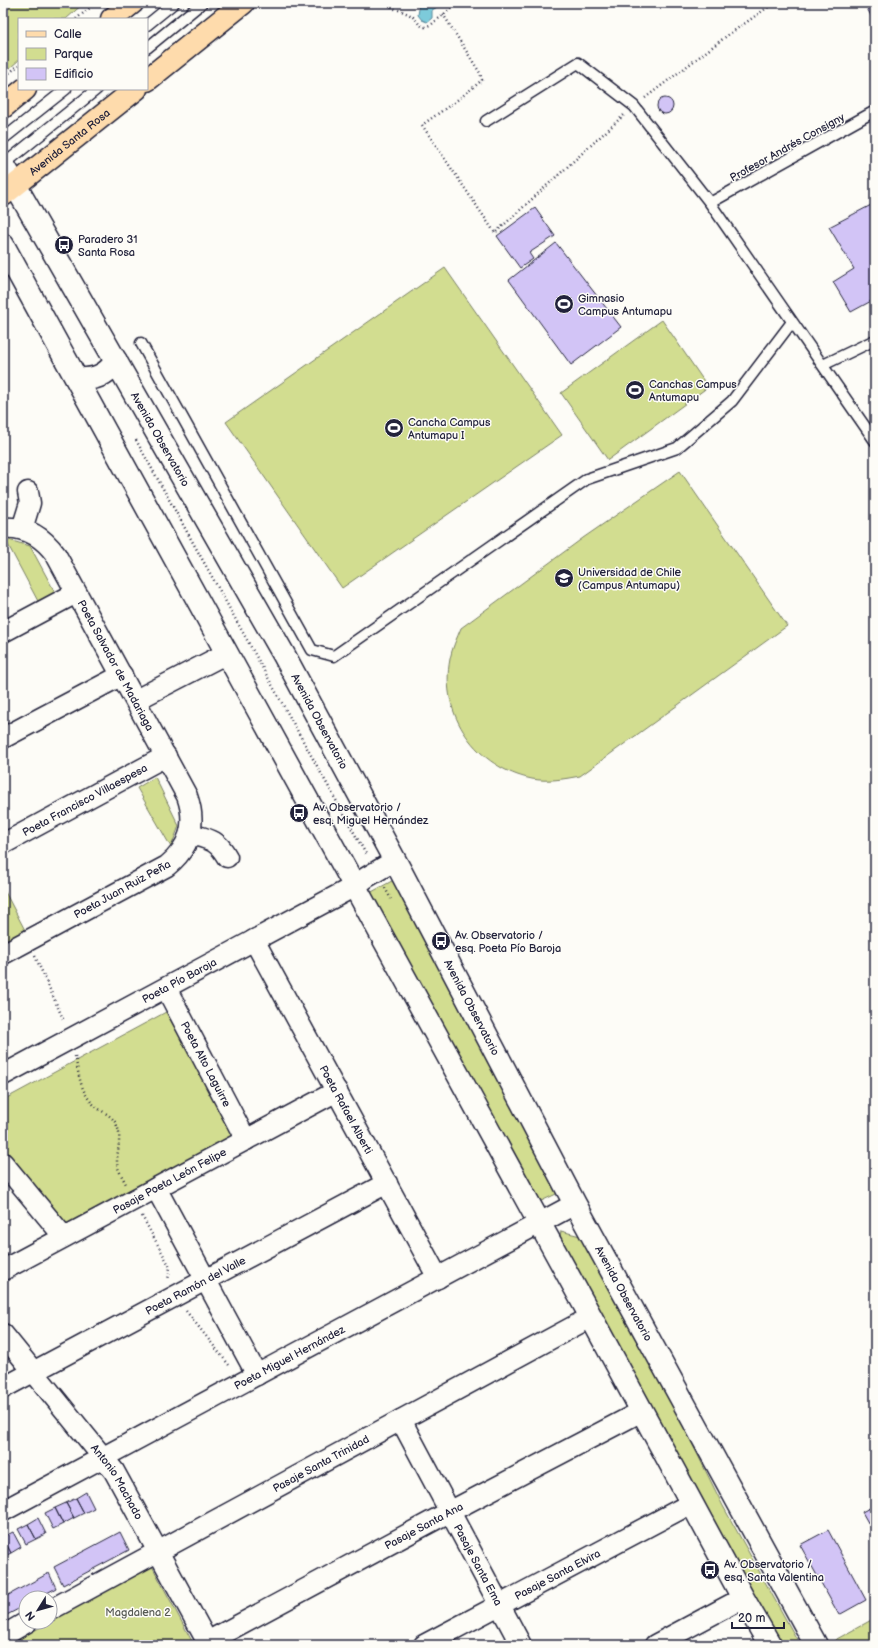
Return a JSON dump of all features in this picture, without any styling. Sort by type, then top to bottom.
[{"type":"main road","points":[[113,18],[132,3]]},
{"type":"main road","points":[[148,79],[243,3]]},
{"type":"main road","points":[[3,107],[24,90]]},
{"type":"main road","name":"Avenida Santa Rosa","points":[[9,190],[135,90]]},
{"type":"main road","name":"Avenida Observatorio","points":[[3,165],[9,190],[116,361],[284,655],[575,1204],[816,1645]]},
{"type":"main road","points":[[3,245],[770,1645]]},
{"type":"main road","points":[[77,379],[94,379],[101,376],[107,372],[116,361]]},
{"type":"street","points":[[12,528],[30,503],[28,492]]},
{"type":"street","name":"Poeta Salvador de Madariaga","points":[[12,528],[42,539],[50,546],[136,700],[187,796],[191,806],[192,818],[190,834]]},
{"type":"street","points":[[3,632],[76,593]]},
{"type":"street","points":[[136,700],[227,652]]},
{"type":"street","points":[[3,738],[122,675]]},
{"type":"street","name":"Poeta Francisco Villaespesa","points":[[3,844],[166,756]]},
{"type":"street","points":[[190,834],[211,840],[217,844],[227,857]]},
{"type":"street","name":"Poeta Juan Ruiz Peña","points":[[3,954],[167,866],[176,859],[183,850],[190,834]]},
{"type":"street","name":"Poeta Pío Baroja","points":[[3,1075],[355,886],[372,885],[378,876],[397,866]]},
{"type":"street","name":"Poeta Rafael Alberti","points":[[254,940],[438,1278]]},
{"type":"street","name":"Poeta Alto Laguirre","points":[[166,988],[246,1140]]},
{"type":"street","name":"Pasaje Poeta León Felipe","points":[[3,1270],[336,1091]]},
{"type":"street","points":[[3,1163],[64,1238]]},
{"type":"street","name":"Poeta Ramón del Valle","points":[[3,1388],[387,1183]]},
{"type":"street","points":[[156,1188],[205,1280],[249,1379]]},
{"type":"street","name":"Poeta Miguel Hernández","points":[[3,1510],[575,1204]]},
{"type":"street","name":"Pasaje Santa Trinidad","points":[[58,1606],[591,1317]]},
{"type":"street","name":"Antonio Machado","points":[[3,1334],[104,1456],[123,1485],[208,1643]]},
{"type":"street","name":"Pasaje Santa Ana","points":[[208,1643],[451,1511],[642,1411]]},
{"type":"street","name":"Pasaje Santa Ema","points":[[401,1420],[451,1511],[521,1645]]},
{"type":"street","name":"Pasaje Santa Elvira","points":[[424,1645],[692,1503]]},
{"type":"street","points":[[655,1645],[743,1598]]},
{"type":"street","points":[[3,1636],[18,1627]]},
{"type":"lane","points":[[148,24],[174,3]]},
{"type":"lane","points":[[148,47],[202,3]]},
{"type":"lane","points":[[486,121],[578,63],[634,106],[710,203],[875,441]]},
{"type":"lane","points":[[3,139],[65,90]]},
{"type":"lane","points":[[3,165],[96,90]]},
{"type":"lane","name":"Profesor Andrés Consigny","points":[[710,203],[875,111]]},
{"type":"lane","points":[[141,343],[312,650],[334,656],[588,479],[677,448],[732,401],[792,322]]},
{"type":"lane","points":[[823,366],[875,340]]},
{"type":"path","points":[[77,18],[96,3]]},
{"type":"path","points":[[390,3],[392,8],[407,13],[414,18],[419,26],[425,28],[458,3]]},
{"type":"path","points":[[443,14],[480,73],[482,80],[460,99],[422,125],[495,233]]},
{"type":"path","points":[[3,78],[18,66]]},
{"type":"path","name":"Avenida Observatorio","points":[[136,439],[392,901]]},
{"type":"path","points":[[28,941],[72,1038],[81,1086],[84,1093],[95,1106],[114,1120],[118,1126],[117,1164],[134,1200],[170,1267],[168,1279],[174,1296],[232,1369],[249,1379]]},
{"type":"green space","points":[[3,3],[84,3],[67,18],[18,18],[18,61],[3,74]]},
{"type":"green space","name":"Cancha Campus Antumapu I","points":[[445,268],[562,435],[342,588],[226,422]]},
{"type":"green space","name":"Canchas Campus Antumapu","points":[[662,320],[708,387],[608,460],[561,393]]},
{"type":"green space","points":[[680,471],[787,626],[580,776],[562,779],[538,780],[512,773],[494,763],[479,751],[466,736],[457,719],[450,700],[448,680],[450,659],[461,628],[583,538]]},
{"type":"green space","points":[[5,539],[30,546],[57,596],[40,605]]},
{"type":"green space","points":[[155,777],[179,826],[171,847],[137,788]]},
{"type":"green space","points":[[401,876],[567,1189],[539,1202],[368,894]]},
{"type":"green space","points":[[3,888],[27,934],[3,947]]},
{"type":"green space","points":[[166,1012],[237,1135],[65,1228],[3,1151],[3,1100]]},
{"type":"green space","points":[[561,1231],[584,1237],[684,1427],[723,1506],[800,1645],[780,1645],[560,1238]]},
{"type":"green space","name":"Magdalena 2","points":[[152,1566],[194,1645],[8,1645],[35,1630],[58,1630],[58,1618]]},
{"type":"green space","points":[[875,1618],[875,1645],[838,1645],[835,1640]]},
{"type":"water","points":[[417,3],[445,3],[432,10],[432,18],[427,22],[422,20],[418,15],[419,9]]},
{"type":"building","points":[[864,3],[875,3],[875,23]]},
{"type":"building","points":[[662,98],[668,98],[673,103],[671,112],[668,114],[662,114],[657,109],[657,103]]},
{"type":"building","points":[[875,203],[875,299],[851,312],[833,282],[854,269],[829,227]]},
{"type":"building","points":[[535,208],[555,236],[529,253],[533,259],[520,268],[497,236]]},
{"type":"building","name":"Gimnasio Campus Antumapu","points":[[556,243],[621,327],[571,365],[509,280]]},
{"type":"building","points":[[86,1492],[94,1508],[84,1513],[76,1498]]},
{"type":"building","points":[[76,1498],[84,1513],[74,1518],[66,1503]]},
{"type":"building","points":[[66,1503],[74,1518],[63,1524],[55,1508]]},
{"type":"building","points":[[875,1505],[875,1535],[862,1512]]},
{"type":"building","points":[[55,1508],[63,1524],[53,1529],[45,1513]]},
{"type":"building","points":[[38,1518],[46,1534],[36,1539],[28,1524]]},
{"type":"building","points":[[28,1524],[36,1539],[26,1544],[18,1529]]},
{"type":"building","points":[[828,1530],[866,1600],[839,1615],[800,1545]]},
{"type":"building","points":[[13,1532],[21,1547],[11,1553],[3,1537]]},
{"type":"building","points":[[120,1532],[129,1550],[63,1585],[54,1567]]},
{"type":"building","points":[[3,1538],[11,1553],[3,1557]]},
{"type":"building","points":[[49,1573],[56,1588],[52,1590],[18,1590],[18,1609],[3,1617],[3,1598]]},
{"type":"place","name":"Paradero 31 Santa Rosa","points":[[64,245]]},
{"type":"place","name":"Gimnasio Campus Antumapu","points":[[564,304]]},
{"type":"place","name":"Canchas Campus Antumapu","points":[[635,390]]},
{"type":"place","name":"Cancha Campus Antumapu I","points":[[394,428]]},
{"type":"place","name":"Universidad de Chile (Campus Antumapu)","points":[[564,578]]},
{"type":"place","name":"Av. Observatorio / esq. Miguel Hernández","points":[[299,813]]},
{"type":"place","name":"Av. Observatorio / esq. Poeta Pío Baroja","points":[[441,941]]},
{"type":"place","name":"Av. Observatorio / esq. Santa Valentina","points":[[710,1570]]}]
